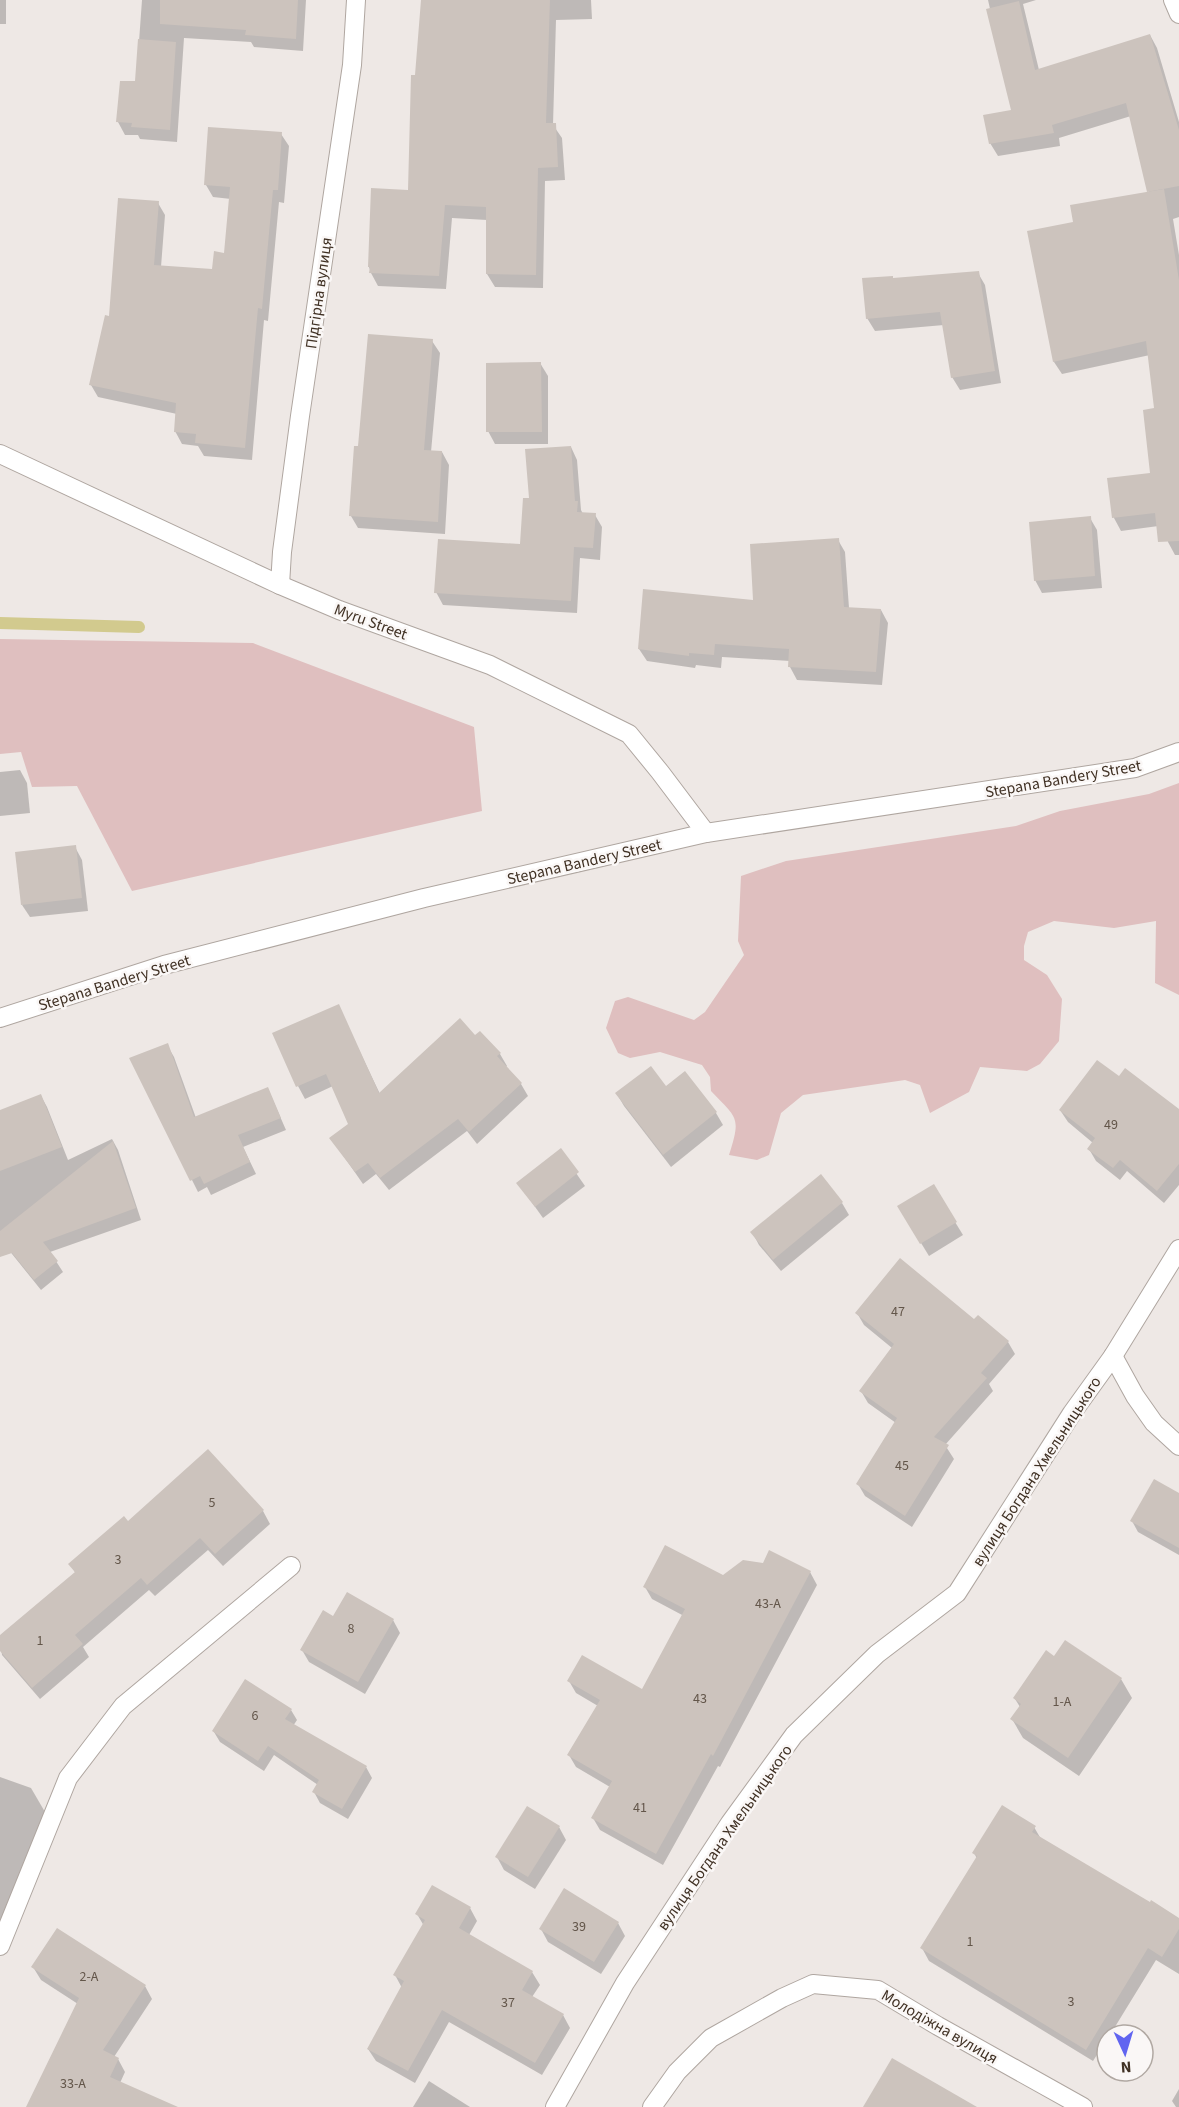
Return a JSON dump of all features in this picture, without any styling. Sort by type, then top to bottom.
[{"type":"street","name":"Підгірна вулиця","points":[[280,585],[282,552],[300,416],[352,65],[356,0]]},
{"type":"street","points":[[1173,0],[1179,14]]},
{"type":"street","name":"Myru Street","points":[[0,454],[280,585],[339,610],[490,665],[629,734],[706,833]]},
{"type":"street","name":"Stepana Bandery Street","points":[[0,1018],[164,965],[424,898],[706,833],[1135,768],[1179,752]]},
{"type":"street","name":"вулиця Богдана Хмельницького","points":[[555,2107],[625,1983],[730,1823],[794,1736],[877,1654],[957,1593],[1072,1413],[1113,1356],[1179,1249]]},
{"type":"street","points":[[1113,1356],[1135,1396],[1154,1423],[1179,1446]]},
{"type":"street","points":[[0,1946],[68,1778],[123,1706],[291,1566]]},
{"type":"street","name":"Молодіжна вулиця","points":[[652,2107],[677,2072],[711,2038],[782,1998],[813,1984],[878,1990],[1083,2107]]},
{"type":"shaded area","points":[[0,639],[253,643],[474,727],[482,811],[132,891],[77,786],[32,787],[21,752],[0,754]]},
{"type":"shaded area","points":[[1179,783],[1179,995],[1155,983],[1156,921],[1114,928],[1054,921],[1028,932],[1024,946],[1024,960],[1047,975],[1062,999],[1059,1041],[1040,1064],[1027,1071],[980,1067],[969,1092],[930,1113],[920,1085],[905,1080],[803,1095],[781,1113],[769,1155],[757,1160],[729,1155],[735,1133],[735,1119],[711,1091],[710,1077],[702,1065],[660,1052],[630,1058],[618,1053],[606,1028],[615,1001],[628,997],[694,1020],[705,1012],[744,955],[738,941],[741,876],[786,861],[1016,826],[1060,811],[1149,794]]},
{"type":"building","points":[[160,0],[298,0],[296,39],[245,35],[246,30],[160,24]]},
{"type":"building","points":[[421,0],[550,0],[546,123],[556,123],[558,167],[538,168],[536,275],[486,274],[486,207],[445,205],[439,276],[369,273],[371,188],[408,190],[411,75],[415,75]]},
{"type":"building","points":[[1019,1],[1035,70],[1150,34],[1179,130],[1179,186],[1147,192],[1126,103],[1052,125],[1054,133],[989,144],[983,115],[1011,110],[986,9]]},
{"type":"building","points":[[138,39],[176,42],[170,130],[131,127],[132,123],[116,122],[120,81],[135,81]]},
{"type":"building","points":[[208,127],[282,132],[278,190],[273,190],[262,309],[258,308],[245,448],[195,443],[196,434],[174,432],[176,403],[89,385],[105,315],[109,316],[118,198],[159,201],[154,265],[212,269],[214,251],[224,253],[230,187],[204,185]]},
{"type":"building","points":[[1164,189],[1179,280],[1179,541],[1158,542],[1155,513],[1112,518],[1107,478],[1150,473],[1143,410],[1154,408],[1146,341],[1053,362],[1027,231],[1073,222],[1070,205]]},
{"type":"building","points":[[979,271],[995,371],[951,378],[940,312],[866,319],[862,278],[893,276],[893,278]]},
{"type":"building","points":[[368,334],[433,339],[424,450],[442,451],[438,522],[349,516],[354,446],[358,446]]},
{"type":"building","points":[[541,362],[542,432],[486,432],[486,363]]},
{"type":"building","points":[[571,446],[575,501],[578,501],[577,512],[596,513],[593,548],[574,547],[571,601],[434,593],[438,539],[520,544],[523,498],[529,498],[525,449]]},
{"type":"building","points":[[1091,516],[1095,576],[1034,581],[1029,522]]},
{"type":"building","points":[[839,538],[844,607],[881,609],[876,672],[788,667],[789,649],[715,644],[714,655],[689,653],[689,656],[638,649],[643,589],[753,600],[750,544]]},
{"type":"building","points":[[76,845],[82,898],[21,905],[15,852]]},
{"type":"building","points":[[339,1004],[379,1093],[460,1018],[475,1035],[480,1031],[501,1053],[497,1056],[522,1083],[469,1132],[458,1119],[380,1178],[368,1163],[355,1172],[329,1138],[348,1124],[326,1074],[296,1087],[272,1033]]},
{"type":"building","points":[[168,1043],[194,1117],[268,1087],[281,1118],[238,1135],[250,1162],[204,1184],[200,1176],[190,1181],[129,1058]]},
{"type":"building","points":[[1097,1060],[1119,1076],[1125,1068],[1179,1109],[1179,1164],[1157,1191],[1120,1160],[1113,1168],[1087,1149],[1095,1138],[1059,1110]]},
{"type":"building","points":[[651,1066],[666,1086],[685,1071],[717,1112],[663,1155],[615,1093]]},
{"type":"building","points":[[41,1094],[62,1147],[0,1171],[0,1110]]},
{"type":"building","points":[[113,1141],[136,1208],[43,1242],[58,1261],[34,1280],[12,1253],[0,1257],[0,1231]]},
{"type":"building","points":[[561,1148],[579,1172],[535,1207],[516,1183]]},
{"type":"building","points":[[821,1174],[843,1202],[773,1260],[750,1232]]},
{"type":"building","points":[[934,1184],[957,1222],[920,1244],[897,1206]]},
{"type":"building","points":[[900,1258],[974,1319],[978,1315],[1009,1341],[981,1373],[987,1378],[934,1437],[949,1445],[905,1516],[856,1484],[897,1418],[859,1391],[894,1344],[855,1313]]},
{"type":"building","points":[[208,1449],[264,1510],[215,1554],[200,1538],[147,1585],[141,1578],[75,1635],[83,1644],[32,1688],[0,1651],[0,1635],[75,1572],[68,1564],[124,1516],[128,1521]]},
{"type":"building","points":[[1154,1479],[1179,1493],[1179,1548],[1130,1521]]},
{"type":"building","points":[[665,1545],[723,1575],[743,1560],[763,1563],[769,1550],[811,1571],[713,1756],[711,1754],[656,1854],[591,1818],[612,1781],[567,1755],[600,1700],[567,1681],[582,1655],[642,1689],[685,1609],[643,1587]]},
{"type":"building","points":[[347,1592],[394,1619],[358,1682],[300,1650],[323,1610],[333,1616]]},
{"type":"building","points":[[1065,1640],[1122,1678],[1068,1758],[1010,1719],[1021,1704],[1013,1698],[1046,1650],[1054,1656]]},
{"type":"building","points":[[245,1679],[292,1709],[285,1719],[367,1766],[342,1809],[312,1792],[319,1780],[268,1746],[258,1761],[212,1731]]},
{"type":"building","points":[[1002,1805],[1036,1826],[1032,1832],[1179,1918],[1179,1929],[1162,1957],[1148,1948],[1102,2023],[1095,2023],[1095,2035],[1086,2050],[920,1948],[977,1856],[972,1853]]},
{"type":"building","points":[[527,1806],[560,1826],[528,1877],[495,1857]]},
{"type":"building","points":[[432,1885],[471,1907],[459,1928],[533,1971],[522,1990],[564,2014],[535,2063],[442,2010],[408,2071],[367,2049],[404,1981],[393,1975],[425,1920],[415,1914]]},
{"type":"building","points":[[564,1888],[619,1922],[594,1962],[539,1929]]},
{"type":"building","points":[[57,1928],[146,1985],[103,2050],[119,2058],[110,2077],[178,2107],[26,2107],[79,1998],[31,1967]]},
{"type":"building","points":[[892,2058],[977,2107],[863,2107]]},
{"type":"waterway","points":[[0,623],[139,627]]}]
